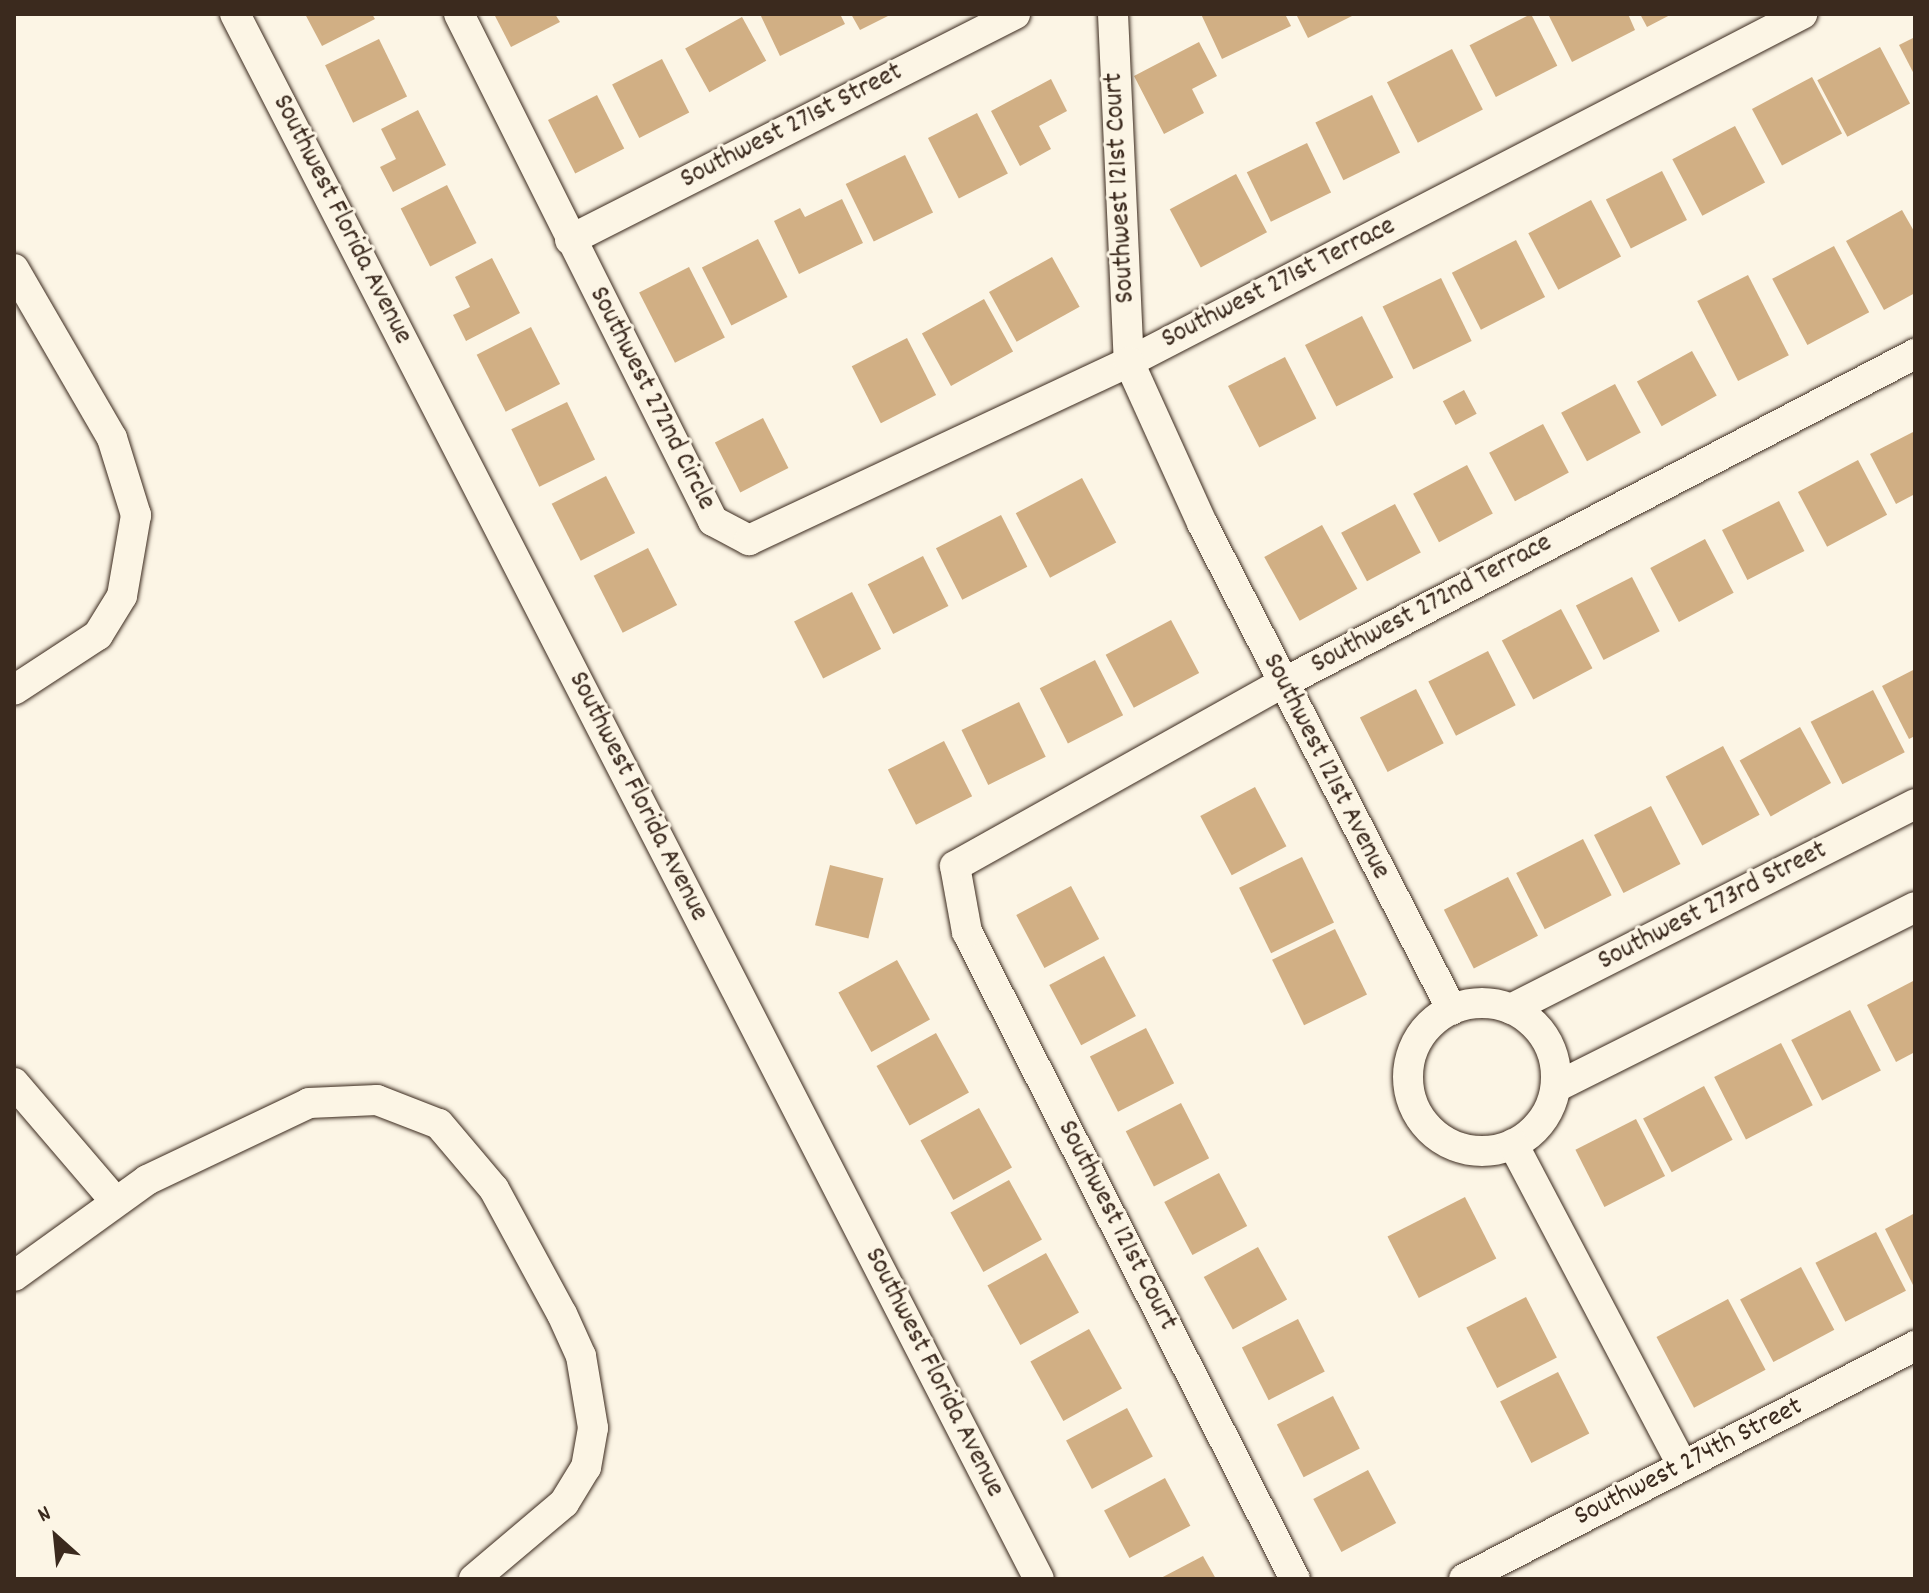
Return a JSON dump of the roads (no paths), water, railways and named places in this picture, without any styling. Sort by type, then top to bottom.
[{"type":"street","name":"Southwest Florida Avenue","points":[[235,14],[1039,1579]]},
{"type":"street","points":[[459,14],[570,240]]},
{"type":"street","name":"Southwest 271st Street","points":[[570,240],[1015,14]]},
{"type":"street","name":"Southwest 121st Court","points":[[1113,14],[1129,362]]},
{"type":"street","name":"Southwest 271st Terrace","points":[[749,540],[1129,362],[1802,14]]},
{"type":"street","name":"Southwest 272nd Circle","points":[[570,240],[713,521],[749,540]]},
{"type":"street","points":[[14,269],[112,438],[136,515],[122,596],[98,635],[14,690]]},
{"type":"street","name":"Southwest 272nd Terrace","points":[[955,866],[1283,683],[1915,354]]},
{"type":"street","name":"Southwest 121st Avenue","points":[[1129,362],[1202,523],[1452,1010]]},
{"type":"street","name":"Southwest 273rd Street","points":[[1511,1009],[1915,804]]},
{"type":"street","name":"Southwest 121st Court","points":[[955,866],[967,932],[1295,1579]]},
{"type":"street","points":[[1556,1087],[1915,907]]},
{"type":"street","points":[[1481,1002],[1511,1009],[1544,1035],[1555,1057],[1556,1087],[1538,1126],[1513,1144],[1472,1151],[1448,1144],[1414,1109],[1409,1060],[1419,1037],[1452,1010],[1481,1002]]},
{"type":"street","points":[[14,1083],[115,1201]]},
{"type":"street","points":[[14,1276],[115,1201],[264,1119],[346,1098],[407,1106],[439,1124],[470,1155],[574,1342],[593,1428],[586,1467],[564,1503],[474,1579]]},
{"type":"street","points":[[1513,1144],[1683,1466]]},
{"type":"street","name":"Southwest 274th Street","points":[[1464,1579],[1915,1346]]}]
